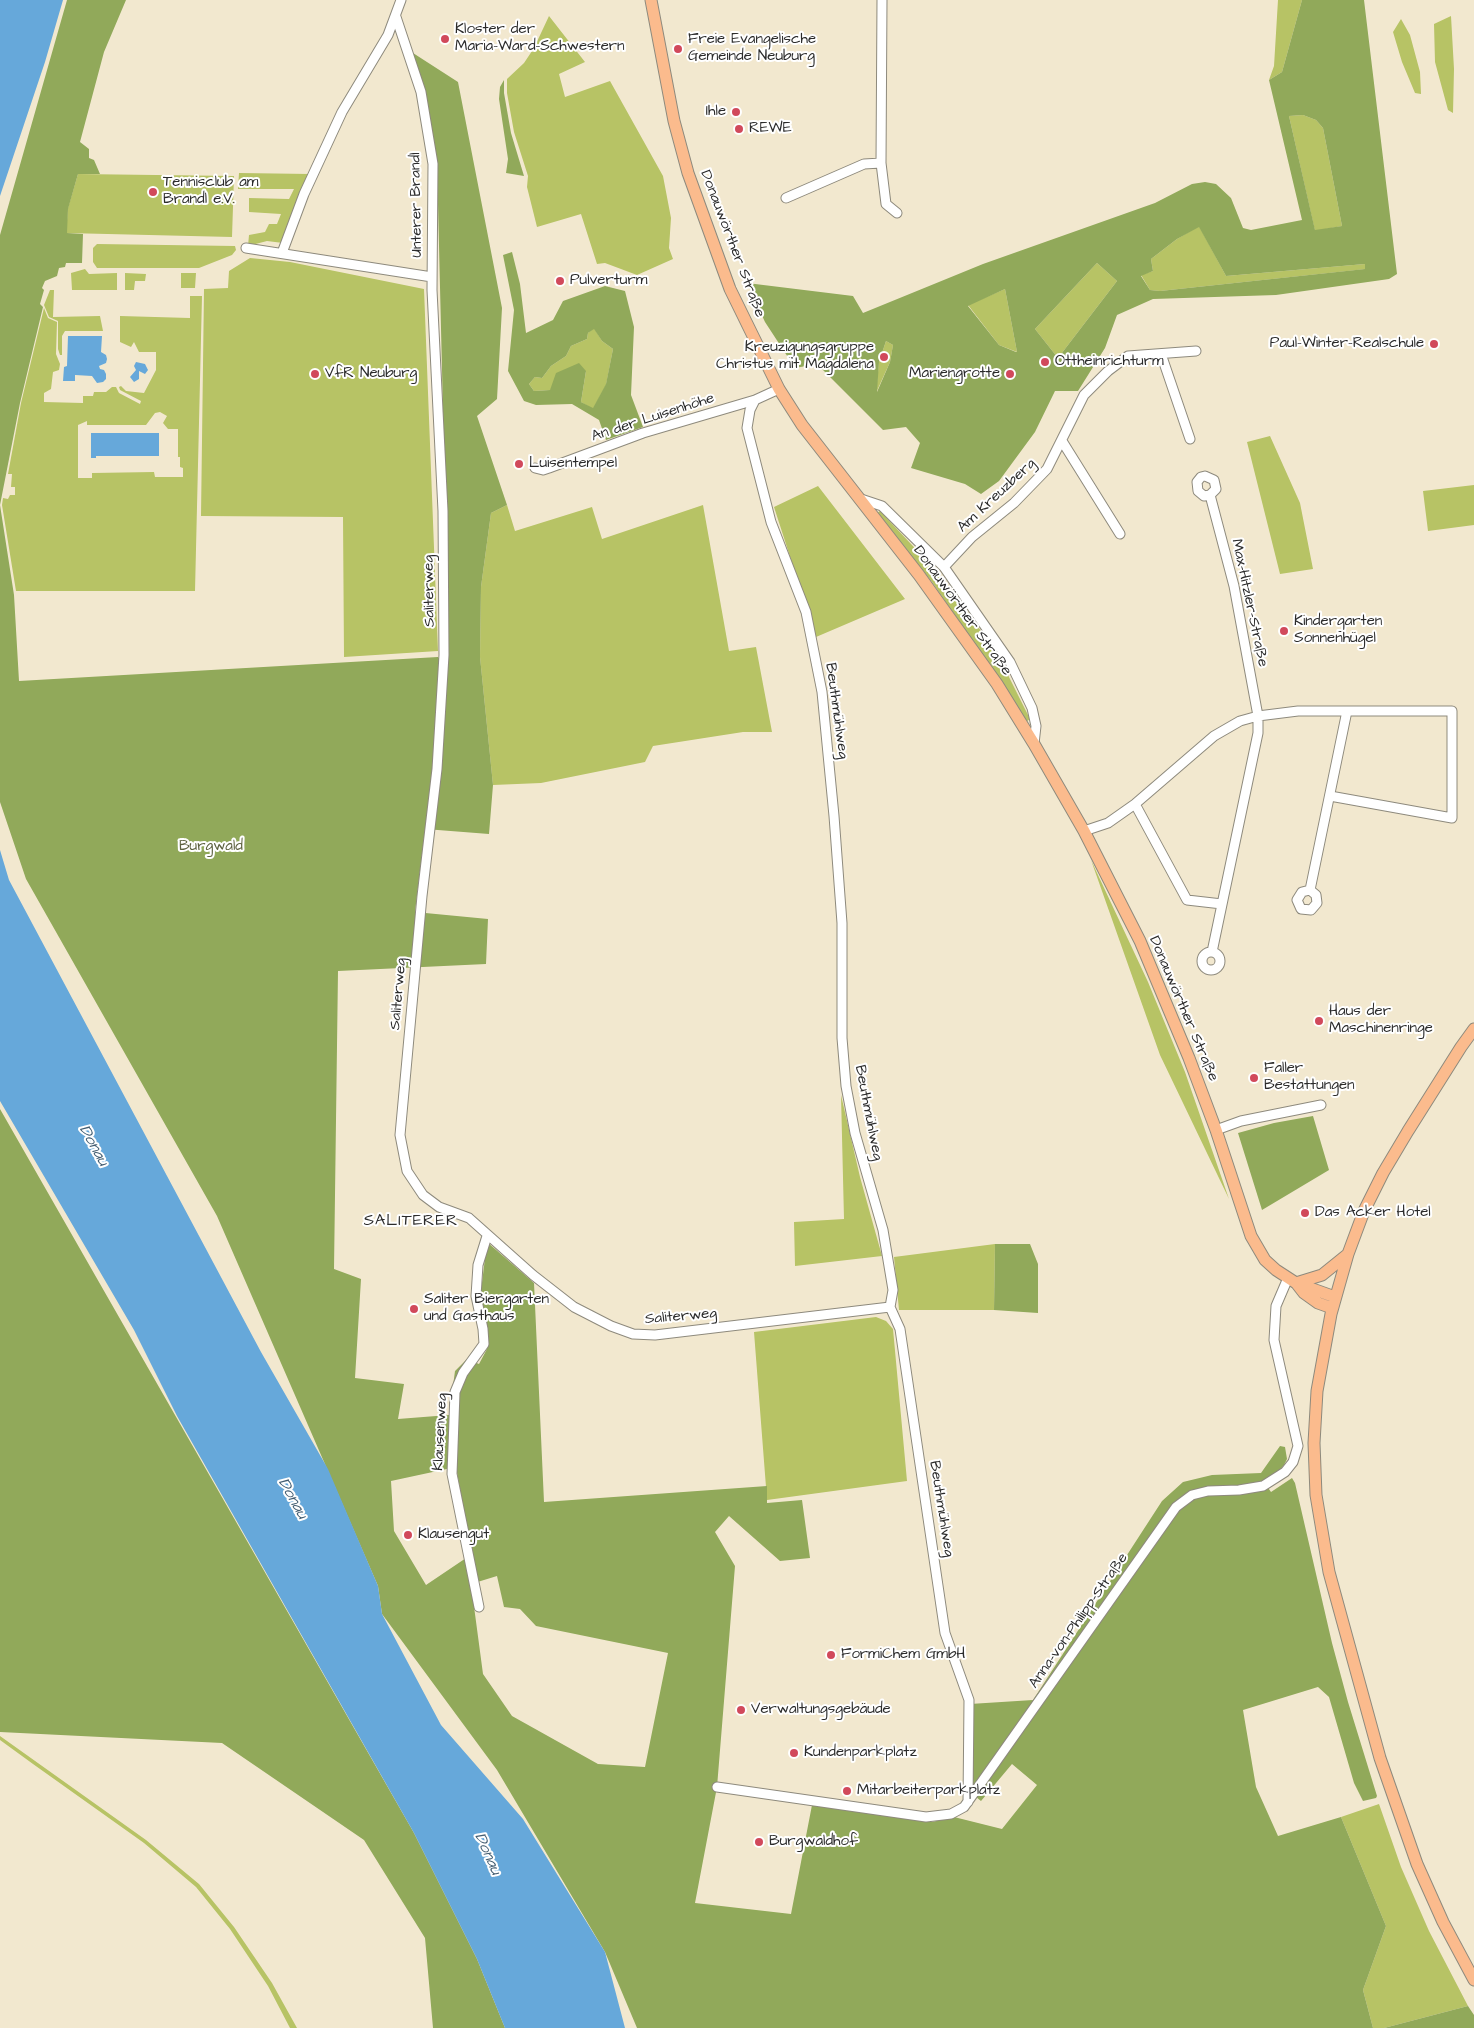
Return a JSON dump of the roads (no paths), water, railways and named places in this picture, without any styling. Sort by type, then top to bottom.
[{"type":"main road","name":"Donauwörther Straße","points":[[651,0],[674,121],[688,173],[730,289],[779,389],[802,425],[919,575],[986,668],[1034,744],[1084,831],[1140,941],[1189,1058],[1216,1130],[1251,1236],[1265,1260],[1292,1281],[1334,1302]]},
{"type":"main road","points":[[1474,1029],[1383,1173],[1364,1212],[1348,1254],[1334,1302],[1317,1392],[1314,1443],[1316,1495],[1329,1572],[1363,1701],[1396,1805],[1421,1872],[1443,1922],[1474,1980]]},
{"type":"main road","points":[[1292,1281],[1322,1275],[1348,1254]]},
{"type":"street","points":[[282,253],[304,194],[342,112],[388,35],[401,0]]},
{"type":"street","points":[[882,0],[881,163],[886,204],[897,213]]},
{"type":"street","name":"Unterer Brandl","points":[[396,17],[421,92],[433,164],[432,277]]},
{"type":"street","points":[[786,198],[864,164],[881,163]]},
{"type":"street","points":[[246,248],[432,277]]},
{"type":"street","name":"Saliterweg","points":[[432,277],[443,511],[444,655],[438,769],[422,896],[400,1135],[407,1171],[423,1195],[439,1207],[469,1218],[487,1236],[574,1307],[611,1326],[633,1334],[655,1335],[890,1307]]},
{"type":"street","name":"Am Kreuzberg","points":[[944,567],[972,538],[1014,503],[1047,469],[1084,395],[1108,371],[1128,356],[1196,351]]},
{"type":"street","points":[[1161,354],[1190,439]]},
{"type":"street","name":"An der Luisenhöhe","points":[[535,468],[543,470],[643,433],[755,400],[779,389]]},
{"type":"street","name":"Beuthmühlweg","points":[[755,400],[750,410],[747,428],[771,522],[806,612],[822,692],[842,923],[842,1038],[846,1086],[855,1133],[883,1230],[893,1290],[890,1307],[900,1328],[945,1633],[969,1700],[968,1802]]},
{"type":"street","points":[[1062,441],[1120,534]]},
{"type":"street","name":"Max-Hitzler-Straße","points":[[1210,495],[1234,586],[1258,716],[1258,733],[1212,952]]},
{"type":"street","name":"Donauwörther Straße","points":[[860,499],[882,506],[944,567],[1010,662],[1032,708],[1036,726],[1034,744]]},
{"type":"street","points":[[1084,831],[1108,823],[1135,804],[1214,736],[1240,721],[1258,716],[1298,711],[1452,711],[1452,818],[1330,796]]},
{"type":"street","points":[[1310,890],[1347,711]]},
{"type":"street","points":[[1135,804],[1187,900],[1222,904]]},
{"type":"street","points":[[1216,1130],[1241,1121],[1321,1105]]},
{"type":"street","name":"Klausenweg","points":[[479,1607],[452,1474],[455,1392],[463,1373],[484,1344],[476,1296],[478,1265],[487,1236]]},
{"type":"street","name":"Anna-von-Philipp-Straße","points":[[717,1787],[926,1817],[951,1814],[964,1807],[1176,1507],[1192,1495],[1208,1491],[1239,1490],[1264,1486],[1285,1472],[1292,1462],[1298,1446],[1274,1340],[1274,1325],[1276,1306],[1292,1281]]},
{"type":"water","points":[[0,0],[63,0],[45,62],[0,196]]},
{"type":"water","points":[[68,336],[102,336],[101,352],[106,355],[107,359],[106,363],[99,366],[106,374],[106,379],[103,382],[97,383],[92,376],[75,375],[75,381],[63,381],[64,367],[67,366]]},
{"type":"water","points":[[136,362],[145,364],[148,370],[145,374],[139,371],[139,379],[134,382],[130,377],[136,370],[134,366]]},
{"type":"water","points":[[91,433],[159,433],[159,456],[96,456],[96,458],[91,458]]},
{"type":"water","name":"Donau","points":[[0,850],[9,880],[261,1352],[328,1469],[378,1586],[382,1614],[441,1725],[523,1819],[605,1952],[625,2028],[505,2028],[477,1959],[414,1833],[177,1416],[134,1330],[0,1101]]},
{"type":"place","name":"Kloster der Maria-Ward-Schwestern","points":[[445,39]]},
{"type":"place","name":"Freie Evangelische Gemeinde Neuburg","points":[[678,49]]},
{"type":"place","name":"Ihle","points":[[736,112]]},
{"type":"place","name":"REWE","points":[[739,129]]},
{"type":"place","name":"Tennisclub am Brandl e.V.","points":[[153,192]]},
{"type":"place","name":"Pulverturm","points":[[560,281]]},
{"type":"place","name":"Paul-Winter-Realschule","points":[[1434,344]]},
{"type":"place","name":"Kreuzigungsgruppe Christus mit Magdalena","points":[[884,357]]},
{"type":"place","name":"Ottheinrichturm","points":[[1045,362]]},
{"type":"place","name":"VfR Neuburg","points":[[315,374]]},
{"type":"place","name":"Mariengrotte","points":[[1010,374]]},
{"type":"place","name":"Luisentempel","points":[[519,464]]},
{"type":"place","name":"Kindergarten Sonnenhügel","points":[[1284,631]]},
{"type":"place","name":"Haus der Maschinenringe","points":[[1319,1021]]},
{"type":"place","name":"Faller Bestattungen","points":[[1254,1078]]},
{"type":"place","name":"Das Acker Hotel","points":[[1305,1213]]},
{"type":"place","name":"Saliter Biergarten und Gasthaus","points":[[414,1309]]},
{"type":"place","name":"Klausengut","points":[[408,1535]]},
{"type":"place","name":"FormiChem GmbH","points":[[831,1655]]},
{"type":"place","name":"Verwaltungsgebäude","points":[[741,1710]]},
{"type":"place","name":"Kundenparkplatz","points":[[794,1753]]},
{"type":"place","name":"Mitarbeiterparkplatz","points":[[847,1791]]},
{"type":"place","name":"Burgwaldhof","points":[[759,1842]]},
{"type":"district","name":"SALITERER","points":[[411,1222]]},
{"type":"park label","name":"Burgwald","points":[[211,847]]}]
